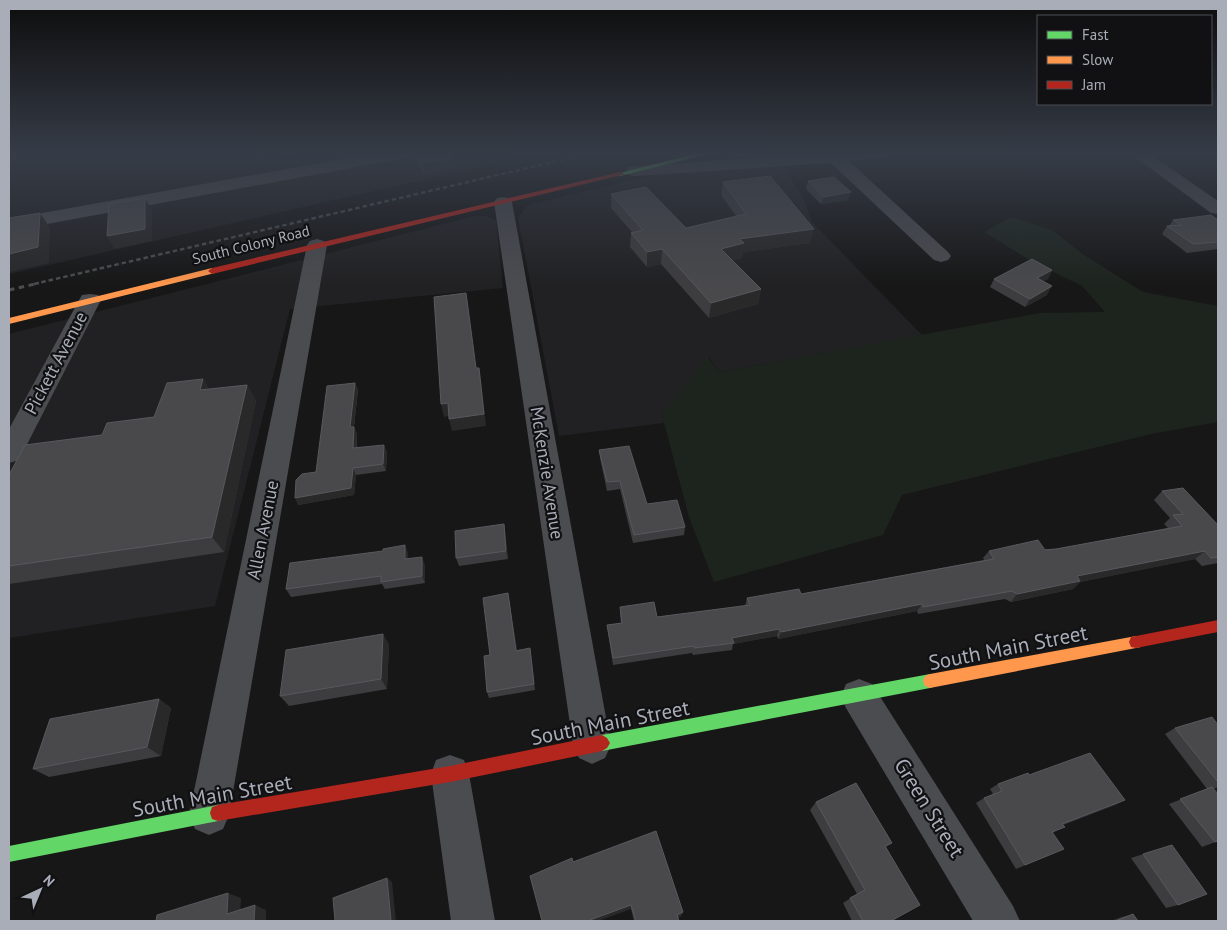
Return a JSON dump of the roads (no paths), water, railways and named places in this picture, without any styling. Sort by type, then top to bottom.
[{"type":"main road","name":"South Colony Road","points":[[9,321],[317,244],[523,197]]},
{"type":"main road","name":"South Main Street","points":[[9,854],[209,815],[450,774],[592,745],[859,696],[1218,626]]},
{"type":"street","points":[[9,225],[161,197]]},
{"type":"street","points":[[878,197],[941,256]]},
{"type":"street","points":[[1201,197],[1218,209]]},
{"type":"street","name":"McKenzie Avenue","points":[[503,202],[592,745]]},
{"type":"street","name":"Allen Avenue","points":[[209,815],[317,244]]},
{"type":"street","name":"Pickett Avenue","points":[[9,453],[90,300]]},
{"type":"street","name":"Green Street","points":[[859,696],[998,921]]},
{"type":"street","points":[[450,774],[474,921]]},
{"type":"railway","points":[[34,284],[402,197]]},
{"type":"railway","points":[[9,290],[39,283]]}]
